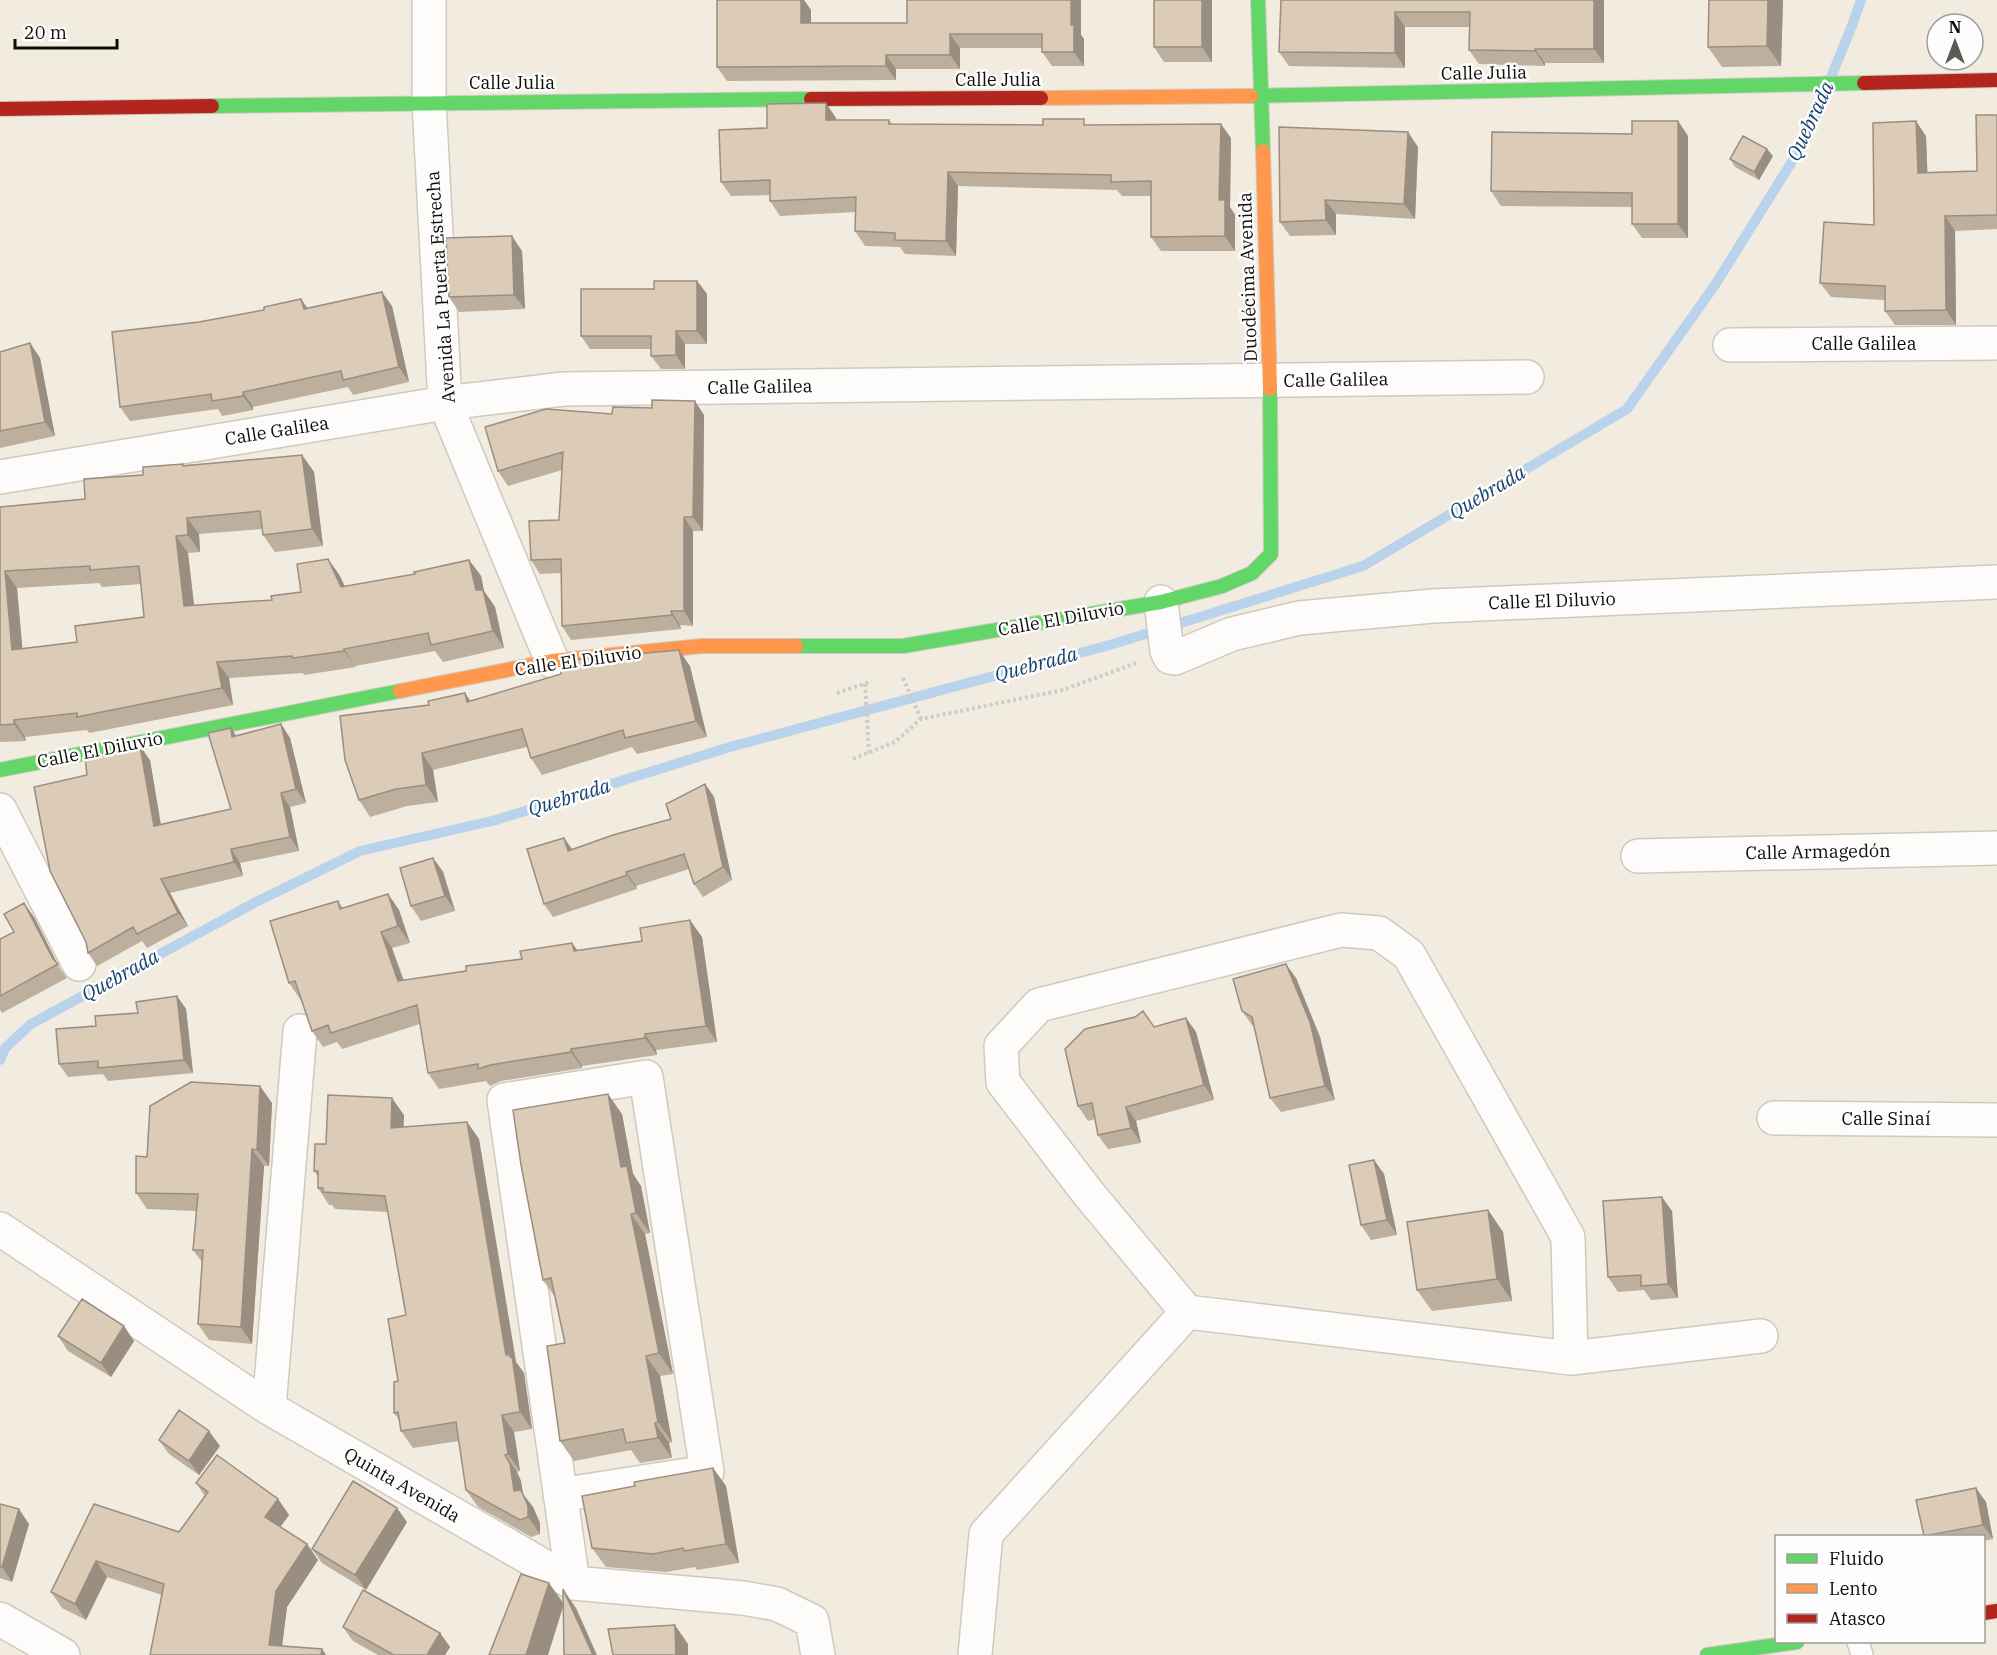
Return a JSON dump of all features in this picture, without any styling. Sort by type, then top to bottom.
[{"type":"street","name":"Avenida La Puerta Estrecha","points":[[429,0],[429,102],[445,403],[552,661]]},
{"type":"street","name":"Duodécima Avenida","points":[[1257,0],[1270,381],[1271,554]]},
{"type":"street","name":"Calle Julia","points":[[0,109],[429,102],[1260,96],[1997,80]]},
{"type":"street","name":"Calle Galilea","points":[[1730,345],[1997,343]]},
{"type":"street","name":"Calle Galilea","points":[[0,477],[445,403],[564,389],[1527,377]]},
{"type":"street","name":"Calle El Diluvio","points":[[0,770],[552,661],[702,646],[903,646],[1162,609],[1252,573],[1271,554]]},
{"type":"street","name":"Calle El Diluvio","points":[[1167,651],[1170,657],[1174,658],[1233,634],[1299,618],[1433,606],[1997,582]]},
{"type":"street","points":[[1162,609],[1167,651]]},
{"type":"street","points":[[0,810],[79,964]]},
{"type":"street","name":"Calle Armagedón","points":[[1638,856],[1997,848]]},
{"type":"street","points":[[1571,1358],[1568,1237],[1408,955],[1379,933],[1341,930],[1039,1005],[1001,1046],[1004,1082],[1088,1193],[1187,1312],[1571,1358],[1761,1336]]},
{"type":"street","points":[[269,1408],[300,1031]]},
{"type":"street","points":[[560,1495],[707,1472],[646,1077],[504,1100],[560,1495],[573,1583]]},
{"type":"street","name":"Calle Sinaí","points":[[1774,1118],[1997,1120]]},
{"type":"street","name":"Quinta Avenida","points":[[0,1229],[269,1408],[573,1583],[743,1598],[777,1604],[812,1621],[818,1655]]},
{"type":"street","points":[[975,1655],[986,1534],[1187,1312]]},
{"type":"street","points":[[0,1619],[63,1655]]},
{"type":"street","points":[[1707,1655],[1784,1643]]},
{"type":"path","points":[[853,759],[895,742],[921,719],[1063,690],[1167,651]]},
{"type":"path","points":[[865,684],[869,753]]},
{"type":"path","points":[[909,694],[921,719]]},
{"type":"building","points":[[717,0],[801,0],[801,23],[907,23],[907,0],[1071,0],[1074,52],[1042,52],[1042,34],[950,34],[950,55],[886,55],[886,66],[717,67]]},
{"type":"building","points":[[1154,0],[1202,0],[1202,47],[1154,47]]},
{"type":"building","points":[[1281,0],[1594,0],[1594,49],[1469,50],[1470,12],[1395,12],[1395,53],[1279,52]]},
{"type":"building","points":[[1709,0],[1768,0],[1767,46],[1708,47]]},
{"type":"building","points":[[826,103],[826,120],[889,120],[889,124],[1043,125],[1043,119],[1084,119],[1084,125],[1221,124],[1219,200],[1225,200],[1225,236],[1151,237],[1151,181],[1111,182],[1111,175],[948,172],[946,241],[895,240],[895,233],[855,231],[856,197],[770,201],[770,180],[721,182],[719,130],[767,128],[767,104]]},
{"type":"building","points":[[1976,115],[1997,115],[1997,215],[1945,216],[1946,310],[1885,311],[1885,286],[1820,283],[1824,222],[1874,225],[1873,123],[1916,121],[1918,173],[1977,171]]},
{"type":"building","points":[[1632,121],[1678,121],[1678,224],[1632,224],[1632,193],[1491,191],[1492,132],[1632,134]]},
{"type":"building","points":[[1279,127],[1408,132],[1404,204],[1325,200],[1326,220],[1280,222]]},
{"type":"building","points":[[1743,136],[1767,149],[1754,172],[1730,159]]},
{"type":"building","points":[[512,236],[514,295],[449,297],[446,238]]},
{"type":"building","points":[[654,281],[697,281],[697,331],[676,331],[676,355],[651,356],[651,336],[581,336],[581,289],[654,289]]},
{"type":"building","points":[[382,292],[399,367],[343,380],[341,371],[243,392],[243,396],[212,401],[211,394],[120,407],[112,332],[199,322],[264,310],[264,307],[301,299],[304,309]]},
{"type":"building","points":[[30,343],[45,422],[0,431],[0,352]]},
{"type":"building","points":[[652,400],[695,401],[693,517],[684,517],[684,611],[671,611],[672,615],[562,626],[561,559],[531,560],[529,521],[559,520],[563,452],[498,471],[485,427],[546,409],[612,414],[613,407],[652,408]]},
{"type":"building","points":[[302,455],[312,529],[263,535],[260,511],[187,518],[188,535],[176,536],[184,606],[272,600],[271,596],[301,592],[297,564],[328,559],[341,587],[415,574],[414,572],[469,560],[476,590],[483,590],[493,631],[431,645],[428,633],[344,649],[344,651],[293,658],[292,656],[217,662],[222,688],[77,717],[77,713],[14,720],[14,724],[0,725],[0,507],[85,499],[84,479],[143,475],[143,467],[183,464],[183,466]],"holes":[[[90,566],[90,570],[139,566],[144,617],[75,626],[77,642],[12,650],[5,571]]]},
{"type":"building","points":[[679,650],[696,721],[625,738],[623,730],[531,758],[522,729],[422,753],[426,785],[396,789],[359,800],[345,760],[340,716],[429,705],[428,701],[465,693],[467,702],[561,674],[561,661]]},
{"type":"building","points":[[281,724],[296,789],[281,793],[290,837],[231,849],[234,862],[161,879],[178,913],[137,934],[133,927],[88,953],[86,942],[50,871],[34,787],[87,775],[85,757],[140,746],[154,826],[231,809],[208,733],[231,728],[232,737]]},
{"type":"building","points":[[705,784],[723,867],[694,884],[684,854],[626,872],[627,875],[544,904],[527,849],[564,838],[568,851],[613,835],[671,819],[666,804]]},
{"type":"building","points":[[433,858],[445,896],[411,906],[400,868]]},
{"type":"building","points":[[388,894],[398,926],[381,932],[398,981],[466,971],[466,966],[522,959],[520,951],[572,943],[574,951],[642,941],[640,928],[690,920],[706,1026],[645,1034],[645,1038],[571,1049],[571,1052],[478,1069],[478,1064],[428,1073],[417,1005],[331,1033],[328,1025],[312,1031],[295,981],[289,983],[270,921],[338,901],[340,909]]},
{"type":"building","points":[[24,903],[53,959],[58,964],[0,996],[0,939],[14,932],[4,914]]},
{"type":"building","points":[[1286,964],[1310,1022],[1325,1086],[1270,1098],[1252,1017],[1242,1011],[1233,979]]},
{"type":"building","points":[[177,996],[184,1060],[98,1068],[98,1061],[59,1064],[56,1029],[96,1026],[95,1016],[138,1013],[136,1002]]},
{"type":"building","points":[[1143,1011],[1154,1027],[1186,1018],[1204,1085],[1126,1107],[1131,1128],[1098,1135],[1092,1103],[1078,1106],[1065,1049],[1085,1029],[1135,1017]]},
{"type":"building","points":[[191,1082],[260,1086],[257,1150],[252,1149],[241,1327],[198,1324],[203,1250],[193,1250],[198,1194],[136,1193],[136,1156],[147,1157],[150,1106]]},
{"type":"building","points":[[608,1094],[621,1167],[627,1166],[636,1213],[631,1214],[659,1353],[646,1356],[658,1422],[655,1423],[658,1438],[626,1443],[623,1429],[560,1441],[547,1346],[565,1343],[551,1278],[543,1280],[513,1110]]},
{"type":"building","points":[[328,1095],[392,1098],[391,1128],[467,1122],[506,1355],[512,1356],[520,1412],[502,1415],[508,1454],[505,1455],[510,1464],[514,1491],[521,1490],[528,1506],[528,1517],[520,1520],[466,1490],[456,1422],[401,1431],[398,1412],[394,1413],[394,1382],[398,1381],[388,1319],[406,1315],[385,1196],[323,1192],[323,1188],[318,1188],[318,1171],[314,1171],[315,1144],[326,1144]]},
{"type":"building","points":[[1374,1160],[1387,1220],[1361,1225],[1349,1165]]},
{"type":"building","points":[[1662,1197],[1668,1284],[1641,1286],[1641,1275],[1608,1277],[1603,1201]]},
{"type":"building","points":[[1488,1210],[1497,1279],[1417,1290],[1407,1222]]},
{"type":"building","points":[[82,1299],[124,1326],[101,1363],[58,1336]]},
{"type":"building","points":[[179,1410],[209,1431],[189,1461],[159,1440]]},
{"type":"building","points":[[217,1455],[278,1499],[265,1517],[307,1544],[276,1591],[269,1645],[322,1649],[321,1655],[150,1655],[164,1584],[96,1561],[75,1604],[51,1592],[94,1504],[179,1532],[208,1492],[196,1483]]},
{"type":"building","points":[[713,1468],[726,1544],[684,1551],[683,1548],[653,1554],[592,1548],[582,1496],[635,1486],[634,1482]]},
{"type":"building","points":[[353,1481],[397,1508],[355,1575],[312,1549]]},
{"type":"building","points":[[1976,1488],[1983,1525],[1924,1535],[1916,1500]]},
{"type":"building","points":[[0,1504],[19,1509],[2,1567],[0,1567]]},
{"type":"building","points":[[521,1574],[549,1583],[526,1655],[489,1655]]},
{"type":"building","points":[[563,1589],[593,1655],[564,1655]]},
{"type":"building","points":[[363,1590],[440,1633],[427,1655],[394,1655],[343,1627]]},
{"type":"building","points":[[675,1625],[676,1655],[613,1655],[608,1629]]},
{"type":"waterway","name":"Quebrada","points":[[0,1060],[5,1048],[31,1024],[256,902],[360,851],[496,820],[730,747],[1113,644],[1363,566],[1627,409],[1715,285],[1806,139],[1861,0]]},
{"type":"traffic: fast","points":[[1258,0],[1263,151]]},
{"type":"traffic: fast","points":[[1251,96],[1864,83]]},
{"type":"traffic: fast","points":[[212,106],[811,99]]},
{"type":"traffic: fast","points":[[796,646],[903,646],[1161,602],[1222,586],[1252,573],[1271,554],[1270,389]]},
{"type":"traffic: fast","points":[[0,770],[400,691]]},
{"type":"traffic: fast","points":[[1707,1655],[1790,1643]]},
{"type":"traffic: slow","points":[[1041,98],[1251,96]]},
{"type":"traffic: slow","points":[[1263,151],[1270,389]]},
{"type":"traffic: slow","points":[[400,691],[552,661],[702,646],[796,646]]},
{"type":"traffic: jam","points":[[1864,83],[1997,80]]},
{"type":"traffic: jam","points":[[811,99],[1041,98]]},
{"type":"traffic: jam","points":[[0,109],[212,106]]},
{"type":"traffic: jam","points":[[1985,1613],[1997,1611]]}]
